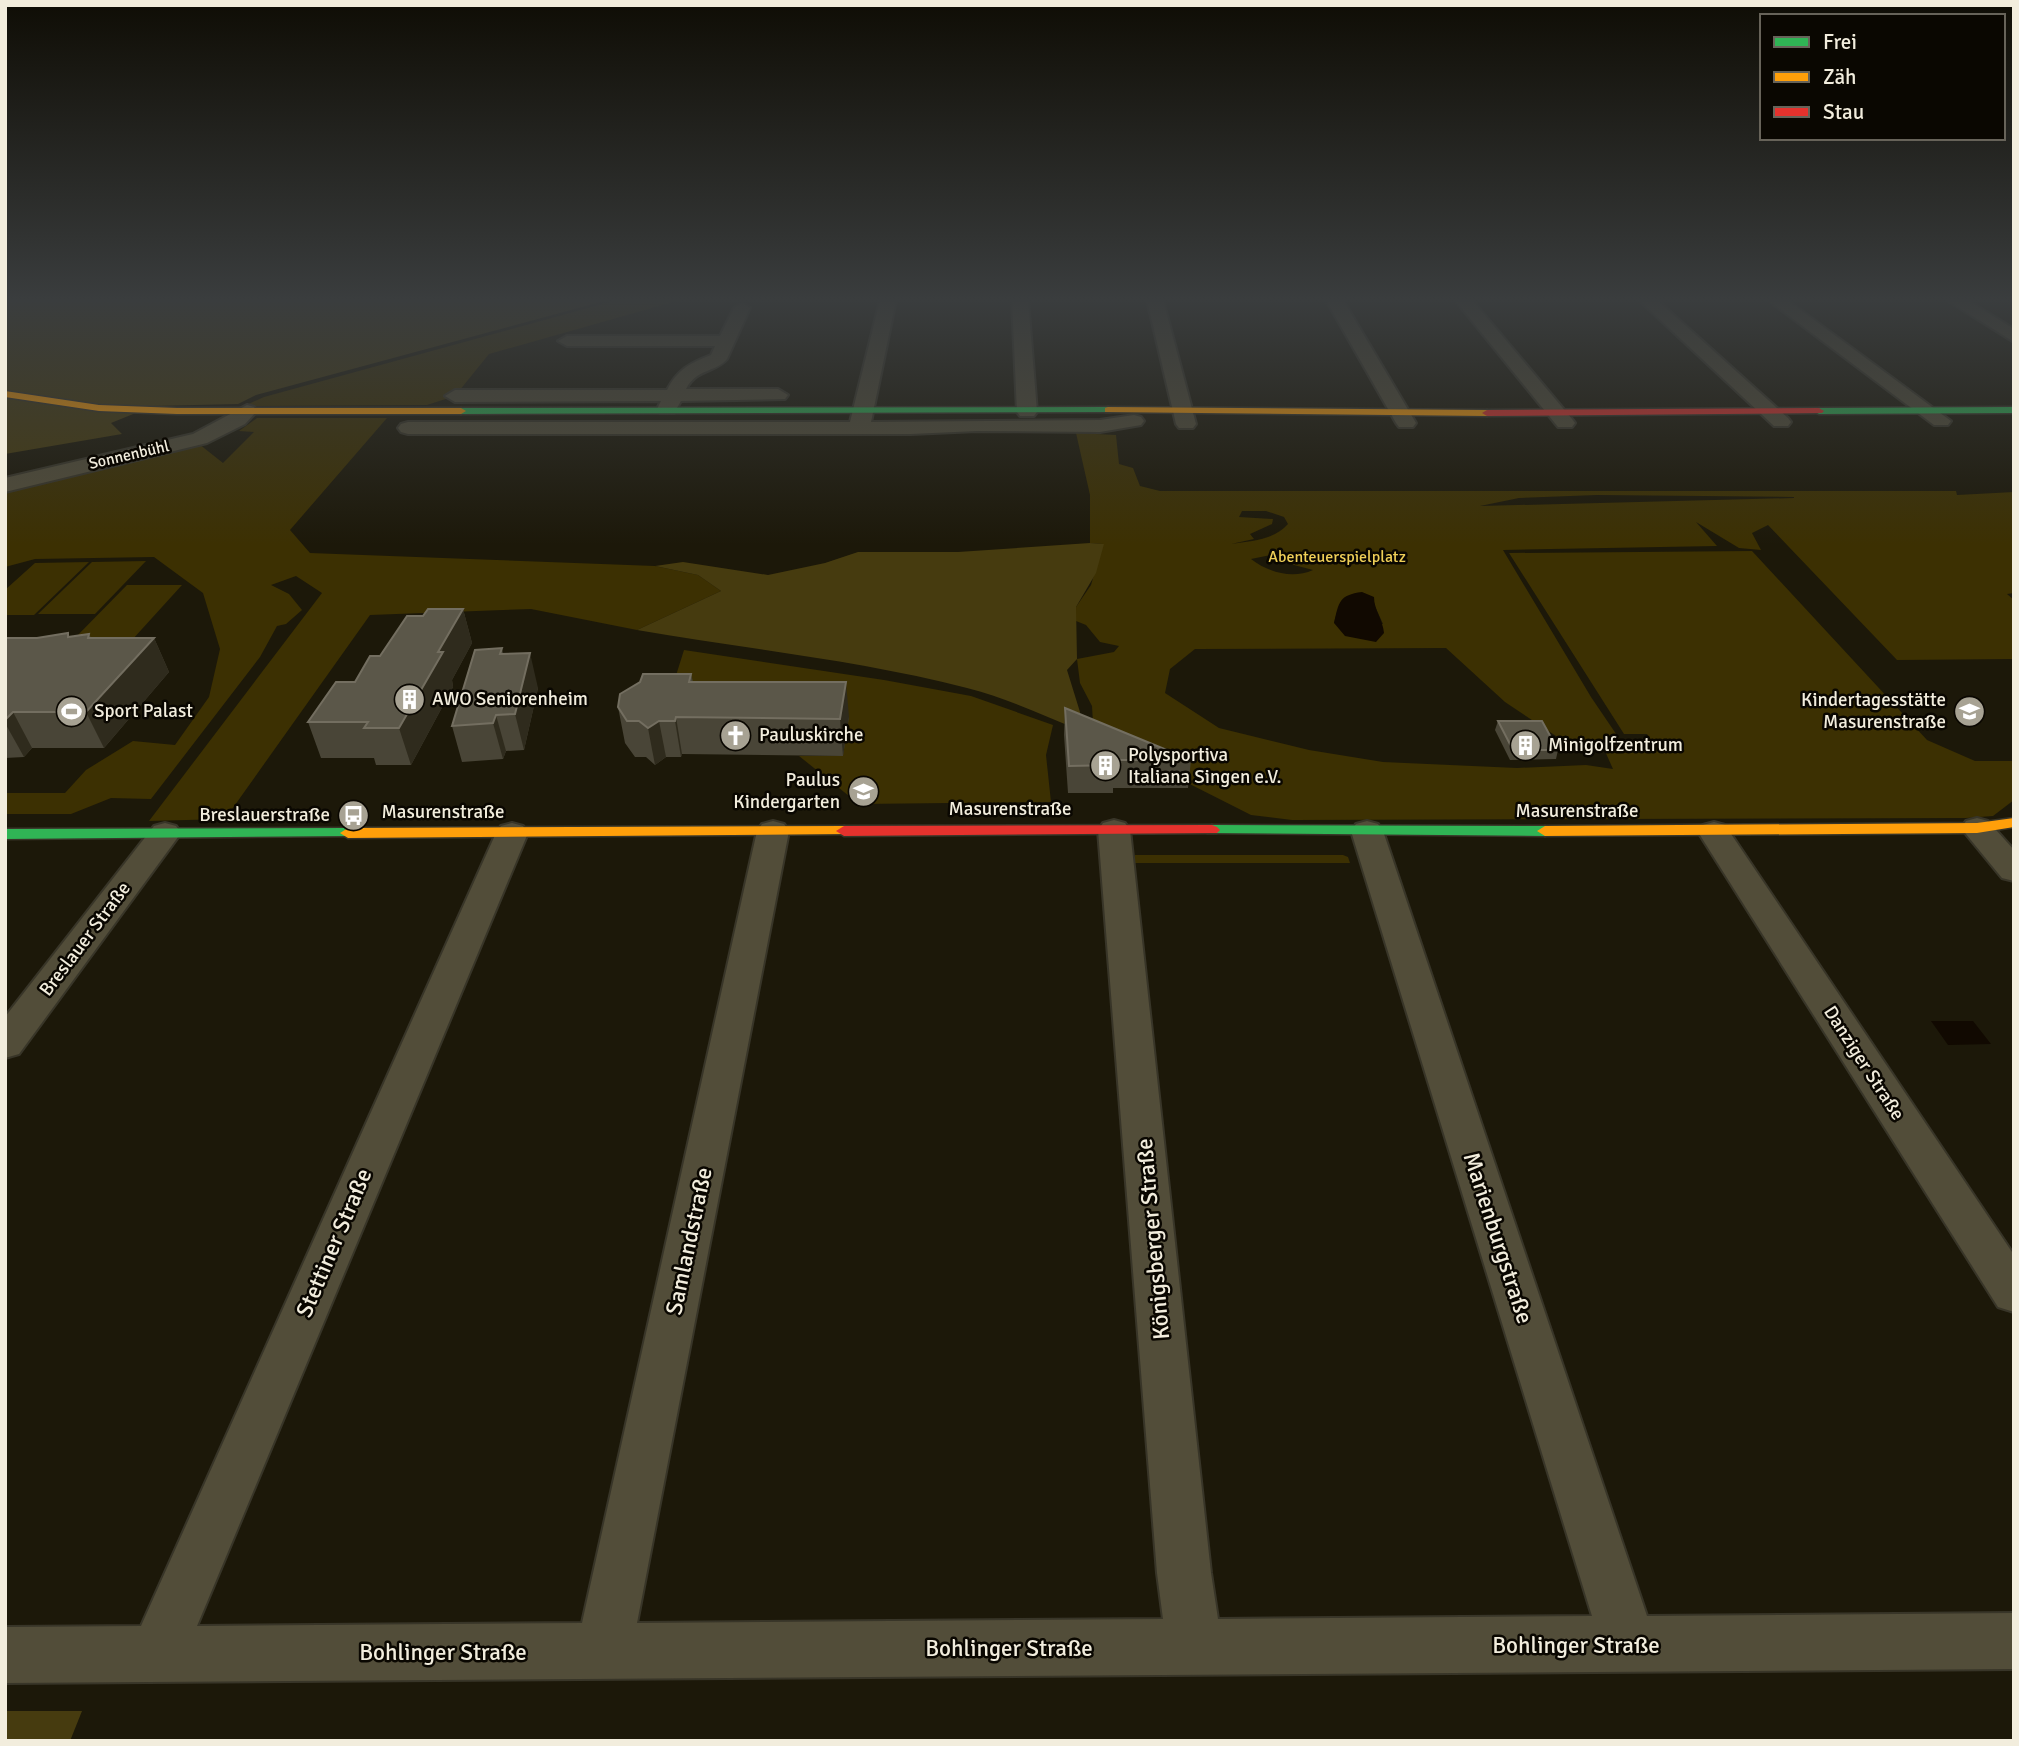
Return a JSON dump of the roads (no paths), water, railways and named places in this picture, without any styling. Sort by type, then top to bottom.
[{"type":"street","points":[[671,403],[681,381]]},
{"type":"street","points":[[861,420],[870,381]]},
{"type":"street","points":[[1029,381],[1033,412]]},
{"type":"street","points":[[1175,381],[1184,417]]},
{"type":"street","points":[[1382,381],[1403,418]]},
{"type":"street","points":[[1531,381],[1561,417]]},
{"type":"street","points":[[1736,381],[1775,417]]},
{"type":"street","points":[[1887,381],[1934,416],[2014,422]]},
{"type":"street","points":[[5,394],[99,408],[247,411],[415,420],[861,420],[1100,426],[1184,417]]},
{"type":"street","points":[[415,420],[778,395]]},
{"type":"street","points":[[455,396],[671,403],[861,420],[1033,412],[1184,417],[1403,418],[1934,416],[2014,410]]},
{"type":"street","name":"Sonnenbühl","points":[[5,485],[200,439],[238,420],[247,411]]},
{"type":"street","points":[[1033,412],[1134,421]]},
{"type":"street","name":"Masurenstraße","points":[[5,834],[1114,830],[1714,832],[1976,828],[2014,821]]},
{"type":"street","points":[[1976,828],[2014,871]]},
{"type":"street","name":"Königsberger Straße","points":[[1114,830],[1183,1559],[1195,1647]]},
{"type":"street","name":"Samlandstraße","points":[[604,1651],[773,831]]},
{"type":"street","name":"Marienburgstraße","points":[[1367,831],[1629,1645]]},
{"type":"street","name":"Danziger Straße","points":[[1714,832],[2014,1293]]},
{"type":"street","name":"Breslauer Straße","points":[[5,1044],[165,833]]},
{"type":"street","name":"Stettiner Straße","points":[[157,1654],[512,833]]},
{"type":"street","name":"Bohlinger Straße","points":[[5,1655],[2014,1641]]},
{"type":"place","name":"AWO Seniorenheim","points":[[409,699]]},
{"type":"place","name":"Sport Palast","points":[[71,711]]},
{"type":"place","name":"Kindertagesstätte Masurenstraße","points":[[1969,711]]},
{"type":"place","name":"Pauluskirche","points":[[736,735]]},
{"type":"place","name":"Minigolfzentrum","points":[[1525,745]]},
{"type":"place","name":"Polysportiva Italiana Singen e.V.","points":[[1105,766]]},
{"type":"place","name":"Paulus Kindergarten","points":[[863,791]]},
{"type":"place","name":"Breslauerstraße","points":[[353,815]]},
{"type":"park label","name":"Abenteuerspielplatz","points":[[1337,557]]}]
